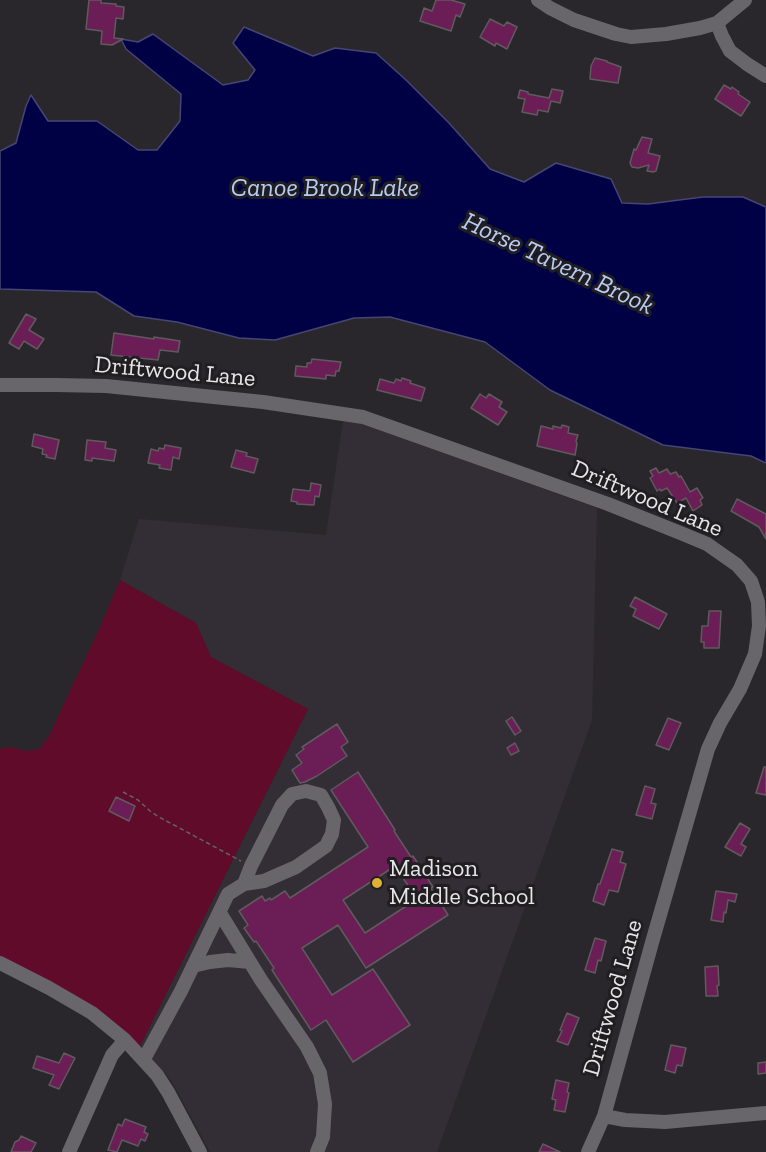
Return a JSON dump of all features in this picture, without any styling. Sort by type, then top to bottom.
[{"type":"street","points":[[538,0],[574,20],[631,37],[700,28],[717,22],[745,0]]},
{"type":"street","points":[[717,22],[730,51],[766,76]]},
{"type":"street","name":"Driftwood Lane","points":[[0,385],[106,386],[263,402],[363,417],[608,504],[691,537],[707,544],[737,565],[752,581],[758,602],[759,626],[755,654],[740,689],[708,749],[604,1116],[588,1152]]},
{"type":"street","points":[[144,1059],[228,894],[244,884],[264,881],[296,867],[326,846],[333,834],[334,820],[321,795],[306,791],[292,794],[282,805],[244,884]]},
{"type":"street","points":[[220,913],[307,1047],[320,1073],[325,1104],[323,1137],[317,1152]]},
{"type":"street","points":[[193,966],[228,960],[250,962]]},
{"type":"street","points":[[0,963],[92,1013],[125,1040],[157,1075],[200,1152]]},
{"type":"street","points":[[69,1152],[112,1055],[125,1040]]},
{"type":"street","points":[[604,1116],[664,1122],[766,1113]]},
{"type":"path","points":[[123,792],[138,800],[159,817],[251,866]]},
{"type":"shaded area","name":"Madison Middle School","points":[[343,421],[360,423],[597,508],[592,720],[437,1152],[210,1152],[171,1080],[140,1046],[308,709],[211,657],[196,623],[120,580],[139,519],[326,535]]},
{"type":"shaded area","points":[[120,580],[196,623],[211,657],[308,709],[140,1046],[117,1026],[0,957],[0,749],[11,747],[27,751],[39,749],[49,736]]},
{"type":"water","name":"Canoe Brook Lake","points":[[244,27],[313,56],[335,48],[376,53],[449,123],[490,169],[524,182],[556,163],[611,179],[622,203],[648,204],[703,197],[743,197],[766,207],[766,463],[751,456],[663,445],[550,390],[485,342],[390,317],[354,318],[275,340],[239,338],[177,322],[134,316],[96,292],[0,289],[0,151],[16,143],[31,95],[48,121],[97,121],[138,150],[157,150],[180,121],[181,94],[126,49],[121,39],[138,42],[153,34],[223,85],[248,80],[255,70],[233,43]]},
{"type":"building","points":[[89,0],[101,0],[101,3],[124,7],[123,19],[116,18],[114,38],[123,39],[112,45],[101,44],[102,31],[86,29]]},
{"type":"building","points":[[436,0],[451,0],[465,4],[460,17],[456,15],[451,31],[420,21],[424,8],[432,11]]},
{"type":"building","points":[[490,19],[504,26],[507,22],[517,27],[507,49],[496,43],[495,46],[480,37]]},
{"type":"building","points":[[595,58],[621,67],[618,83],[590,79],[591,66]]},
{"type":"building","points":[[724,85],[731,89],[732,87],[750,102],[741,116],[715,99]]},
{"type":"building","points":[[552,89],[563,91],[560,103],[551,101],[548,112],[538,110],[537,115],[522,112],[525,99],[518,98],[520,90],[549,98]]},
{"type":"building","points":[[642,137],[652,139],[648,153],[660,156],[656,171],[647,171],[649,165],[638,168],[632,167],[630,163],[634,149],[636,150]]},
{"type":"building","points":[[26,314],[36,319],[29,330],[44,339],[37,349],[24,341],[19,349],[9,343]]},
{"type":"building","points":[[114,333],[180,341],[178,352],[160,350],[158,360],[111,355]]},
{"type":"building","points":[[312,359],[341,362],[339,371],[336,371],[335,376],[326,375],[326,379],[295,376],[296,366],[307,367],[307,363],[311,363]]},
{"type":"building","points":[[402,378],[425,388],[421,401],[377,390],[380,379],[394,383],[396,379],[401,381]]},
{"type":"building","points":[[480,394],[486,398],[489,394],[502,402],[499,407],[507,412],[498,425],[471,408]]},
{"type":"building","points":[[562,425],[569,427],[568,433],[578,435],[575,455],[537,446],[541,426],[553,429],[553,426],[561,428]]},
{"type":"building","points":[[34,434],[59,440],[55,459],[42,454],[43,449],[32,446]]},
{"type":"building","points":[[87,440],[106,442],[105,448],[116,450],[114,461],[92,458],[92,461],[85,460]]},
{"type":"building","points":[[165,445],[181,448],[179,459],[173,457],[171,470],[148,463],[151,449],[158,451],[159,448],[164,449]]},
{"type":"building","points":[[236,450],[258,459],[254,473],[231,467]]},
{"type":"building","points":[[656,468],[659,473],[667,469],[670,474],[676,472],[679,477],[681,476],[690,492],[697,488],[703,498],[700,500],[702,505],[693,511],[686,498],[677,503],[667,488],[657,491],[650,478],[653,476],[650,471]]},
{"type":"building","points":[[311,483],[321,485],[319,497],[315,496],[314,505],[297,504],[291,501],[293,489],[310,491]]},
{"type":"building","points":[[737,499],[766,514],[766,539],[759,527],[731,511]]},
{"type":"building","points":[[635,597],[667,614],[659,629],[633,616],[636,609],[630,606]]},
{"type":"building","points":[[709,611],[721,611],[719,648],[704,648],[704,642],[701,642],[702,626],[708,626]]},
{"type":"building","points":[[512,717],[521,731],[515,735],[506,721]]},
{"type":"building","points":[[668,718],[681,723],[669,750],[656,745]]},
{"type":"building","points":[[337,724],[348,742],[341,747],[347,756],[317,776],[300,783],[292,770],[302,763],[296,755],[304,749],[302,747]]},
{"type":"building","points":[[515,743],[519,751],[511,755],[507,748]]},
{"type":"building","points":[[764,767],[766,767],[766,795],[756,793]]},
{"type":"building","points":[[358,772],[394,831],[433,887],[431,888],[448,915],[366,968],[338,925],[302,948],[332,995],[373,969],[410,1025],[353,1062],[326,1020],[311,1030],[272,970],[274,968],[244,928],[248,925],[239,911],[262,896],[265,901],[270,898],[271,900],[285,891],[290,898],[368,847],[331,790]],"holes":[[[395,866],[417,899],[365,933],[343,900]]]},
{"type":"building","points":[[645,786],[655,789],[651,803],[656,804],[652,819],[636,815]]},
{"type":"building","points":[[116,797],[135,806],[129,821],[109,811]]},
{"type":"building","points":[[740,823],[750,829],[741,844],[746,847],[741,856],[725,847]]},
{"type":"building","points":[[612,849],[623,852],[620,862],[626,864],[618,892],[609,890],[604,905],[593,901]]},
{"type":"building","points":[[716,891],[737,894],[735,902],[728,900],[723,922],[711,920]]},
{"type":"building","points":[[595,938],[606,941],[595,973],[585,970]]},
{"type":"building","points":[[718,966],[718,996],[706,996],[705,967]]},
{"type":"building","points":[[567,1013],[579,1018],[568,1045],[557,1041]]},
{"type":"building","points":[[671,1045],[686,1048],[682,1066],[677,1065],[675,1073],[665,1070]]},
{"type":"building","points":[[64,1053],[75,1058],[59,1089],[49,1085],[54,1075],[33,1068],[37,1056],[59,1063]]},
{"type":"building","points":[[766,1062],[766,1073],[758,1074],[758,1063]]},
{"type":"building","points":[[556,1080],[569,1083],[565,1112],[554,1110],[556,1100],[552,1099]]},
{"type":"building","points":[[125,1119],[146,1127],[144,1132],[148,1134],[145,1141],[141,1139],[138,1146],[122,1140],[117,1152],[108,1150],[118,1124],[122,1126]]},
{"type":"building","points":[[21,1136],[36,1143],[31,1152],[11,1152],[15,1142]]},
{"type":"building","points":[[543,1144],[560,1152],[539,1152]]},
{"type":"place","name":"Madison Middle School","points":[[377,883]]},
{"type":"water label","name":"Horse Tavern Brook","points":[[558,264]]}]
